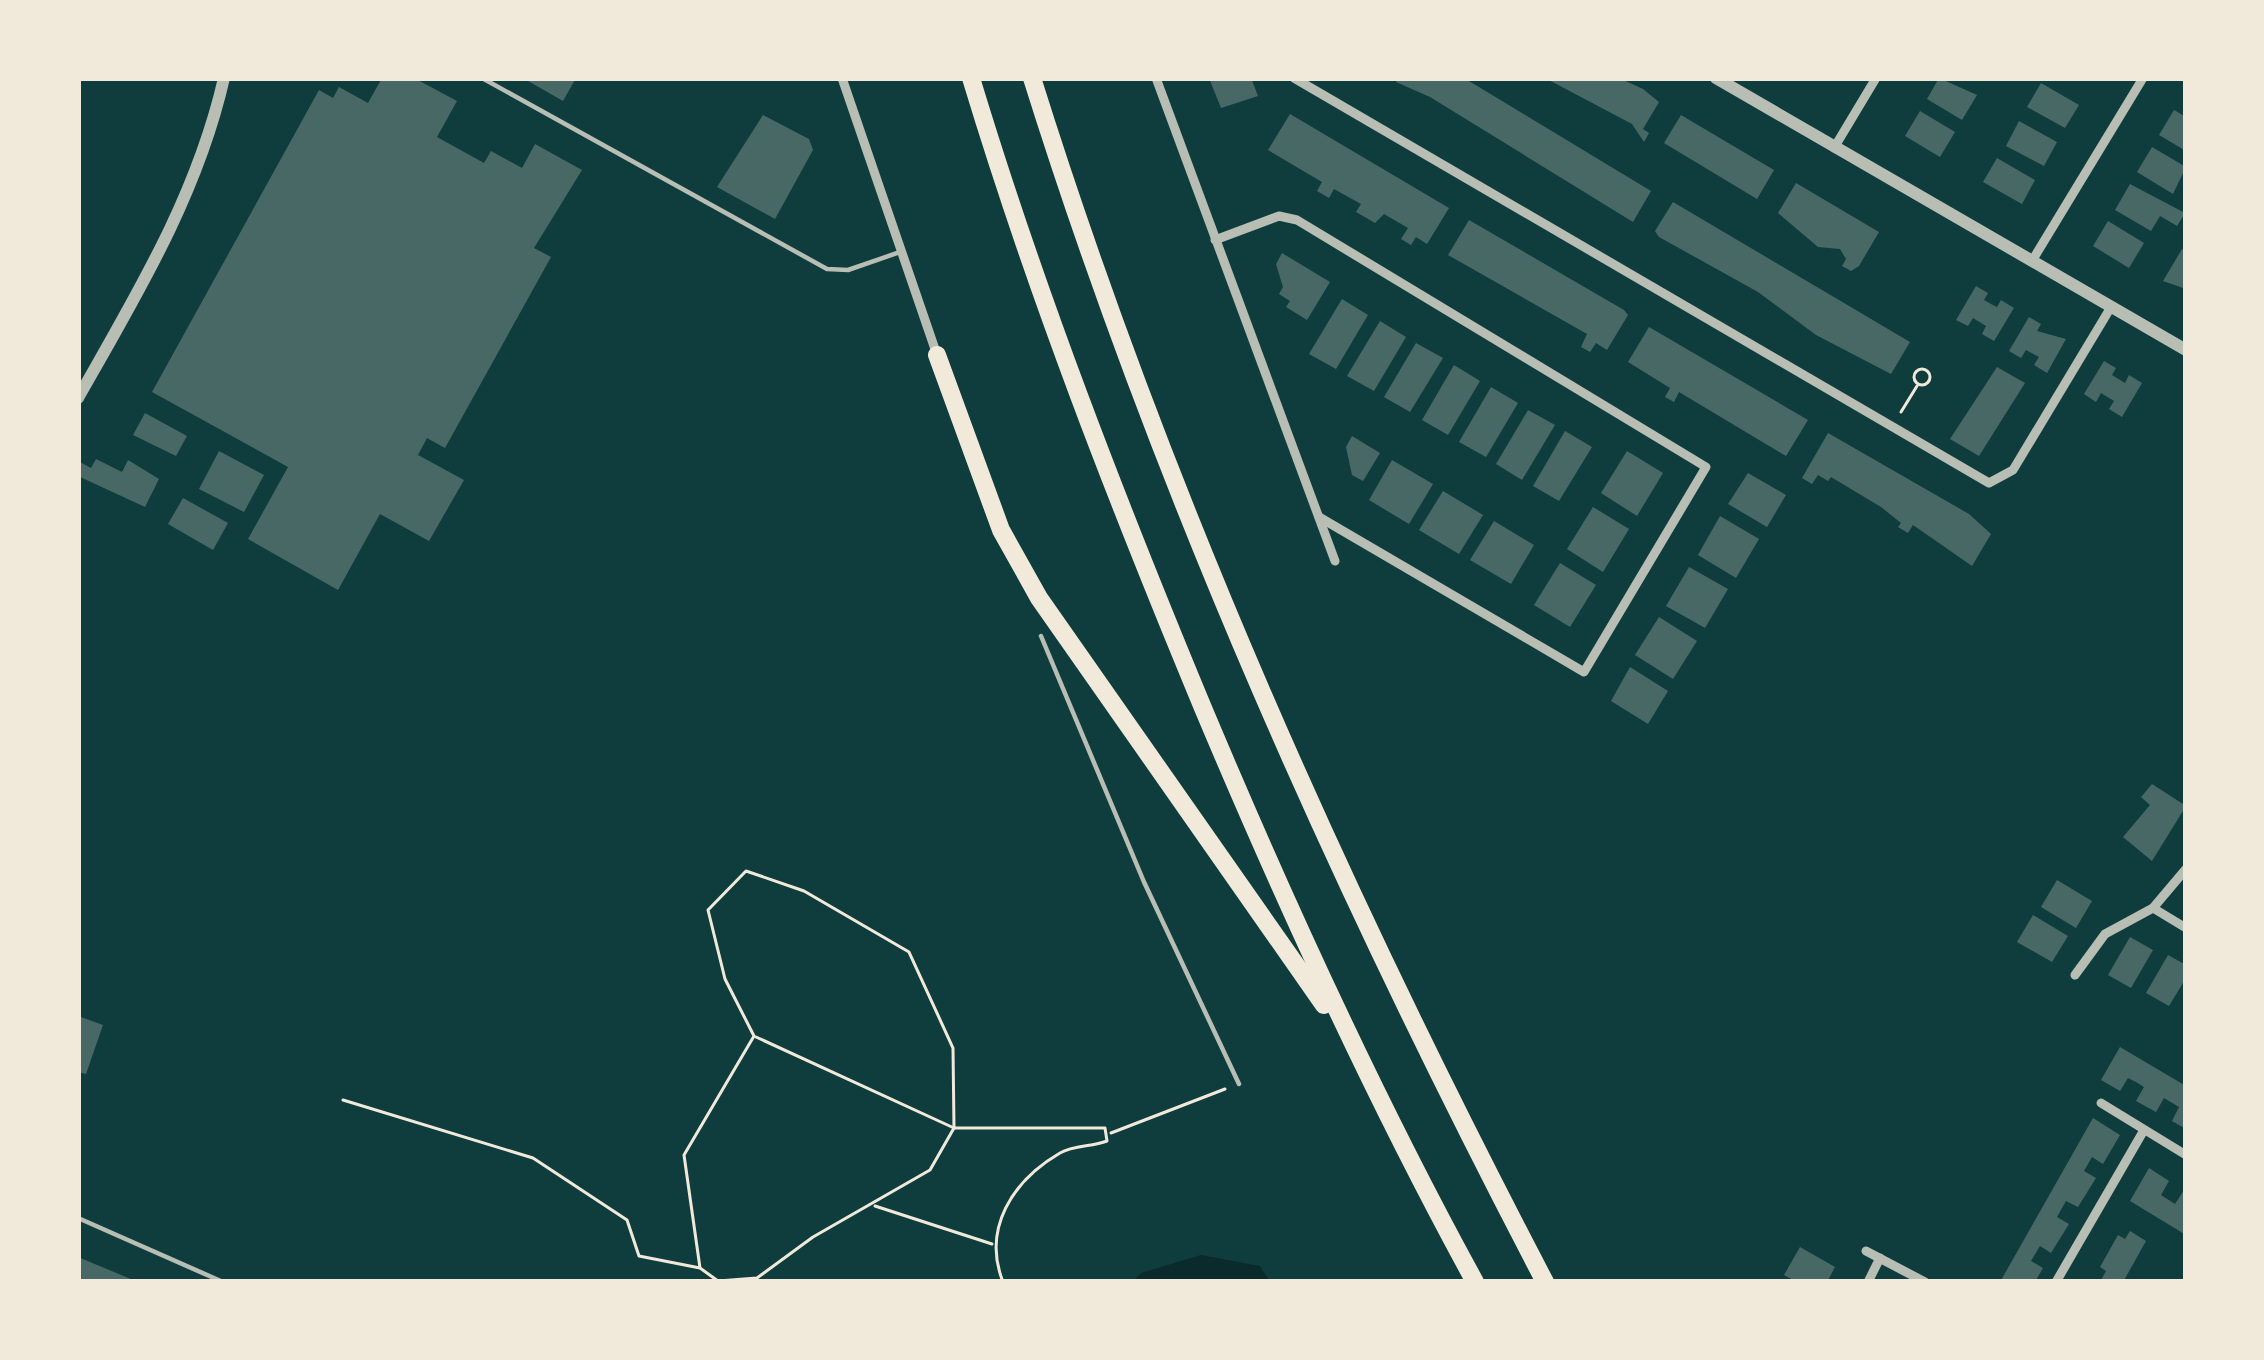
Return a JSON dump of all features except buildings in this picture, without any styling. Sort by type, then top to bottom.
[{"type":"highway","points":[[971,78],[1074,388],[1246,810],[1351,1043],[1475,1282]]},
{"type":"highway","points":[[1032,78],[1127,360],[1309,807],[1403,1007],[1545,1282]]},
{"type":"highway","points":[[937,355],[1001,530],[1039,598],[1351,1043]]},
{"type":"street","points":[[78,398],[165,244],[206,152],[224,78]]},
{"type":"street","points":[[842,78],[937,355]]},
{"type":"street","points":[[1156,78],[1335,561]]},
{"type":"street","points":[[1294,78],[1989,482],[2013,470],[2111,307]]},
{"type":"street","points":[[1716,78],[2186,350]]},
{"type":"street","points":[[1834,148],[1876,78]]},
{"type":"street","points":[[2032,261],[2143,78]]},
{"type":"street","points":[[1215,240],[1280,216],[1297,220],[1706,466],[1584,671],[1319,517]]},
{"type":"street","points":[[2075,975],[2114,926],[2153,908],[2186,869]]},
{"type":"street","points":[[2153,908],[2186,928]]},
{"type":"street","points":[[2101,1103],[2186,1155]]},
{"type":"street","points":[[2056,1282],[2144,1130]]},
{"type":"street","points":[[1866,1251],[1925,1282]]},
{"type":"street","points":[[1868,1282],[1880,1258]]},
{"type":"lane","points":[[482,78],[827,269],[848,270],[903,251]]},
{"type":"lane","points":[[1041,636],[1144,882],[1240,1084]]},
{"type":"lane","points":[[78,1218],[222,1282]]},
{"type":"path","points":[[1900,412],[1918,385]]},
{"type":"path","points":[[343,1100],[533,1158],[627,1220],[639,1256],[700,1268],[718,1281],[757,1278],[813,1237],[930,1170],[954,1128],[953,1048],[909,952],[803,892],[746,871],[707,910],[725,979],[754,1036],[954,1128],[1096,1126],[1109,1134]]},
{"type":"path","points":[[700,1268],[684,1155],[754,1036]]},
{"type":"path","points":[[1003,1282],[993,1245],[1001,1212],[1039,1168],[1063,1151],[1100,1144],[1109,1134],[1240,1084]]},
{"type":"path","points":[[871,1204],[993,1245]]},
{"type":"water","points":[[1201,1255],[1260,1266],[1270,1282],[1132,1282],[1141,1273]]}]
